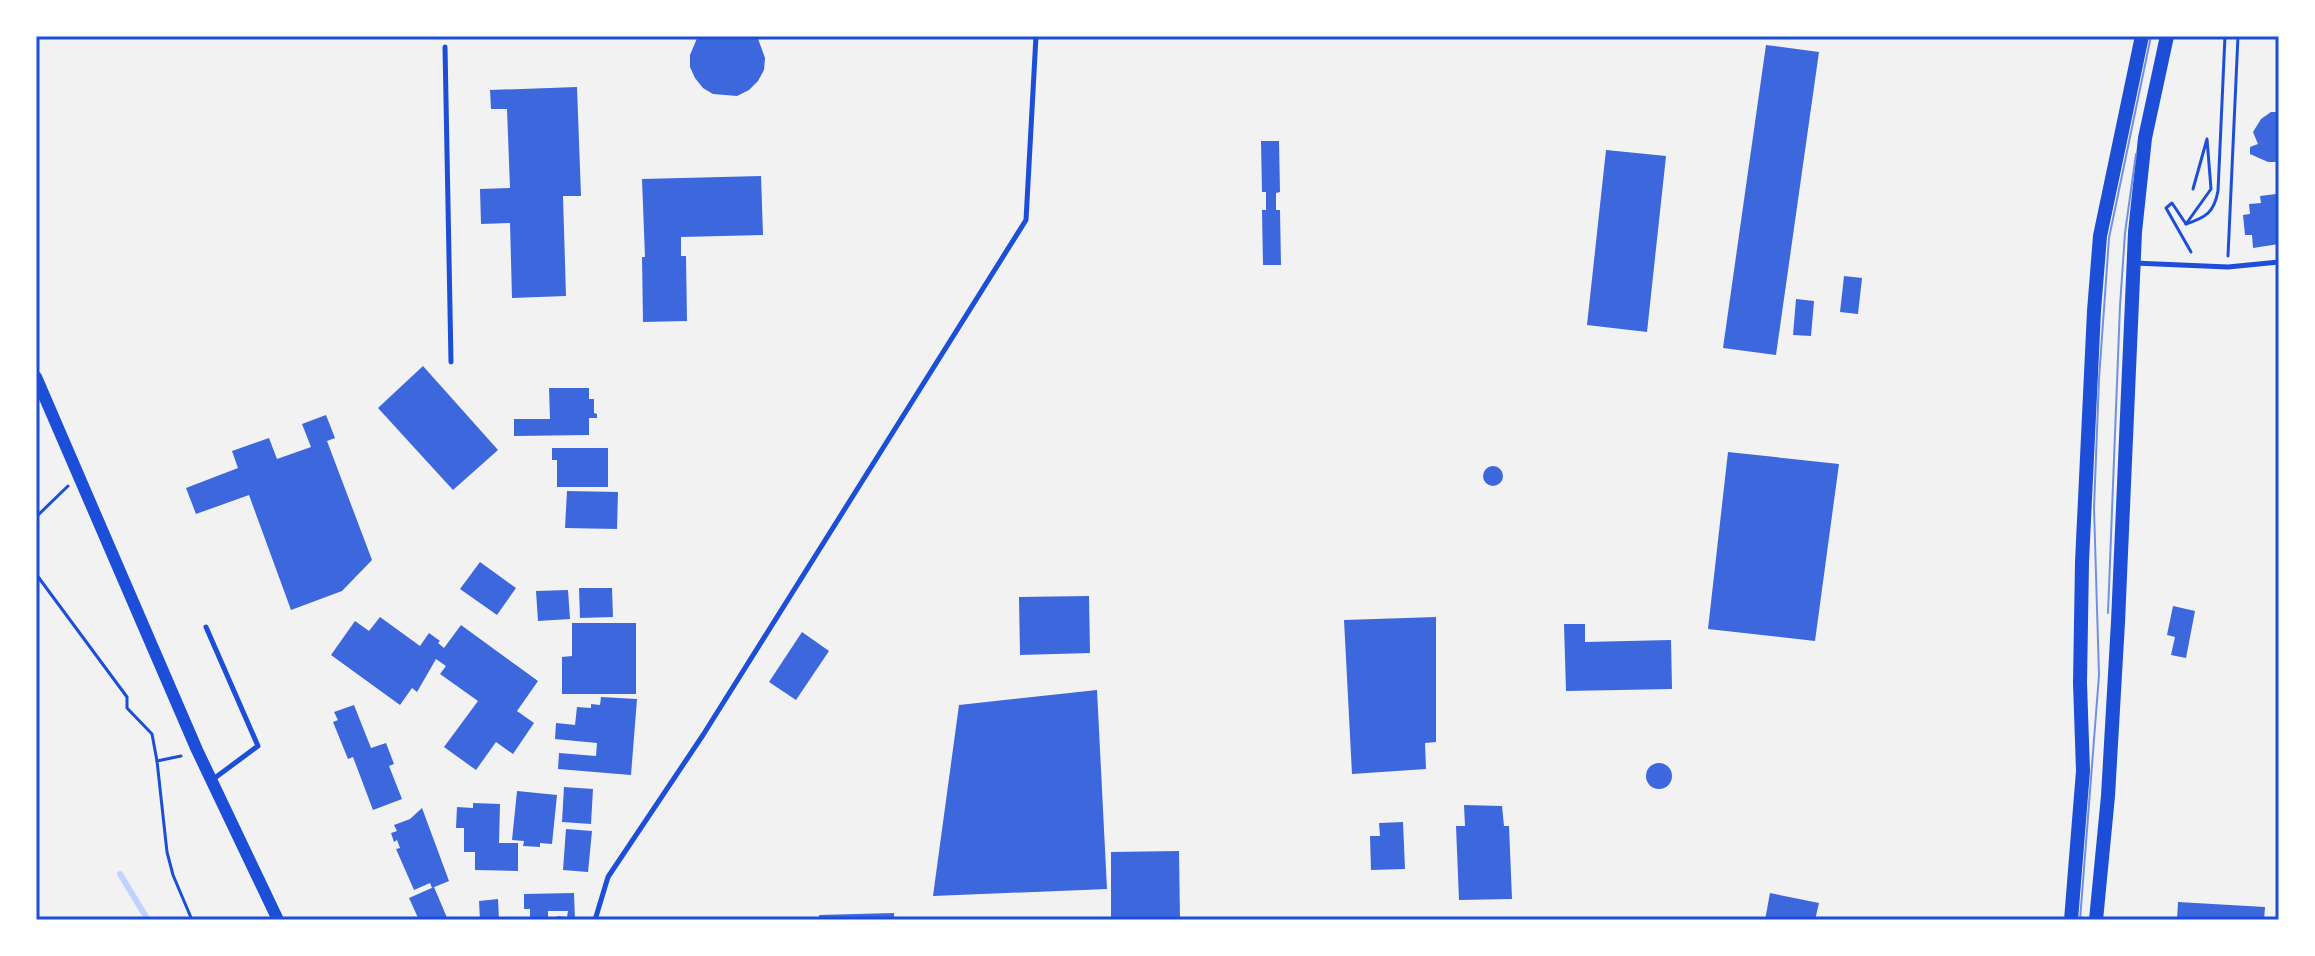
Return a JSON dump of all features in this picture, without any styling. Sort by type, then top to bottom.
[{"type":"main road","points":[[2071,920],[2083,771],[2080,683],[2082,562],[2092,326],[2100,236],[2142,36]]},
{"type":"main road","points":[[2096,920],[2118,622],[2133,263],[2145,138],[2167,36]]},
{"type":"street","points":[[36,377],[197,750],[278,920]]},
{"type":"lane","points":[[595,920],[608,877],[703,735],[1026,220],[1036,36]]},
{"type":"lane","points":[[445,47],[451,362]]},
{"type":"lane","points":[[2133,263],[2228,267],[2279,262]]},
{"type":"lane","points":[[206,627],[258,746],[211,780]]},
{"type":"path","points":[[2186,224],[2202,218],[2215,206],[2225,36]]},
{"type":"path","points":[[2228,267],[2238,36]]},
{"type":"path","points":[[2186,224],[2211,189],[2207,139],[2193,189]]},
{"type":"path","points":[[2186,224],[2172,203],[2166,208],[2199,266]]},
{"type":"path","points":[[36,517],[79,474]]},
{"type":"path","points":[[36,574],[127,697],[127,708],[152,734],[167,852],[192,920]]},
{"type":"path","points":[[157,761],[197,750]]},
{"type":"building","points":[[698,36],[757,36],[765,58],[764,70],[758,81],[737,96],[713,94],[703,88],[690,67],[690,55]]},
{"type":"building","points":[[1766,45],[1819,52],[1776,355],[1723,348]]},
{"type":"building","points":[[577,87],[581,196],[563,196],[566,296],[512,298],[510,223],[481,224],[480,189],[510,188],[507,109],[491,109],[490,90]]},
{"type":"building","points":[[2271,112],[2279,112],[2279,162],[2268,162],[2250,154],[2250,147],[2258,144],[2253,132],[2261,119]]},
{"type":"building","points":[[1261,141],[1279,141],[1280,192],[1276,193],[1276,210],[1280,210],[1281,265],[1263,265],[1262,210],[1266,210],[1266,192],[1262,192]]},
{"type":"building","points":[[1606,150],[1666,156],[1647,332],[1587,325]]},
{"type":"building","points":[[761,176],[763,235],[681,237],[681,256],[686,256],[687,321],[643,322],[642,257],[645,257],[642,179]]},
{"type":"building","points":[[2279,191],[2279,244],[2253,248],[2252,235],[2245,235],[2243,215],[2250,214],[2249,204],[2261,203],[2260,196]]},
{"type":"building","points":[[1844,276],[1862,278],[1858,314],[1840,312]]},
{"type":"building","points":[[1796,299],[1814,301],[1811,336],[1793,335]]},
{"type":"building","points":[[423,366],[498,450],[453,490],[378,408]]},
{"type":"building","points":[[549,388],[589,388],[589,399],[594,399],[597,418],[589,418],[589,435],[514,436],[514,419],[550,419]]},
{"type":"building","points":[[326,415],[335,438],[327,441],[372,560],[342,591],[291,610],[249,495],[196,514],[186,488],[238,468],[232,451],[269,438],[277,459],[311,447],[302,424]]},
{"type":"building","points":[[552,448],[608,448],[608,487],[557,487],[557,460],[552,460]]},
{"type":"building","points":[[1728,452],[1839,464],[1815,641],[1708,629]]},
{"type":"building","points":[[1493,466],[1500,469],[1503,476],[1500,483],[1493,486],[1486,483],[1483,476],[1486,469]]},
{"type":"building","points":[[567,491],[618,492],[617,529],[565,528]]},
{"type":"building","points":[[480,562],[516,588],[497,615],[460,589]]},
{"type":"building","points":[[579,588],[612,588],[613,617],[580,618]]},
{"type":"building","points":[[568,590],[570,619],[538,621],[536,591]]},
{"type":"building","points":[[1089,596],[1090,653],[1020,655],[1019,597]]},
{"type":"building","points":[[2173,606],[2195,611],[2186,658],[2171,655],[2175,637],[2167,635]]},
{"type":"building","points":[[380,617],[420,646],[429,633],[444,648],[461,625],[538,681],[517,711],[534,723],[513,754],[496,742],[476,770],[444,747],[478,701],[440,674],[446,666],[436,659],[417,692],[412,688],[400,705],[331,655],[355,621],[369,631]]},
{"type":"building","points":[[1436,617],[1436,742],[1425,743],[1426,769],[1352,774],[1344,620]]},
{"type":"building","points":[[572,623],[636,623],[636,694],[562,694],[562,657],[572,656]]},
{"type":"building","points":[[1564,624],[1585,624],[1585,642],[1671,640],[1672,689],[1566,691]]},
{"type":"building","points":[[802,632],[829,651],[796,700],[769,682]]},
{"type":"building","points":[[1097,690],[1107,889],[933,896],[959,705]]},
{"type":"building","points":[[601,697],[637,699],[631,775],[558,769],[559,753],[596,756],[597,743],[555,739],[556,723],[575,725],[577,707],[600,705]]},
{"type":"building","points":[[354,705],[371,748],[386,743],[394,764],[389,766],[402,799],[373,810],[353,757],[348,759],[333,722],[338,720],[334,712]]},
{"type":"building","points":[[1659,763],[1668,767],[1672,776],[1668,785],[1659,789],[1650,785],[1646,776],[1650,767]]},
{"type":"building","points":[[564,787],[593,789],[591,824],[562,822]]},
{"type":"building","points":[[517,791],[557,795],[552,844],[523,846],[524,841],[512,840]]},
{"type":"building","points":[[473,803],[500,804],[499,843],[518,843],[518,871],[475,870],[475,852],[464,852],[464,828],[456,828],[457,807],[473,808]]},
{"type":"building","points":[[1464,805],[1502,806],[1504,826],[1509,826],[1512,899],[1459,900],[1456,826],[1465,826]]},
{"type":"building","points":[[422,808],[449,881],[432,888],[430,883],[414,890],[396,849],[400,848],[397,840],[394,842],[391,833],[397,831],[394,825],[410,819]]},
{"type":"building","points":[[1403,822],[1405,869],[1371,870],[1370,836],[1380,836],[1379,823]]},
{"type":"building","points":[[566,829],[592,831],[588,872],[563,870]]},
{"type":"building","points":[[1179,851],[1180,920],[1111,920],[1111,852]]},
{"type":"building","points":[[434,887],[448,920],[419,920],[409,898]]},
{"type":"building","points":[[574,893],[575,920],[557,920],[557,916],[567,917],[568,911],[548,911],[548,917],[530,918],[530,909],[524,909],[524,894]]},
{"type":"building","points":[[1770,893],[1819,903],[1815,920],[1765,920]]},
{"type":"building","points":[[498,899],[499,920],[480,920],[479,901]]},
{"type":"building","points":[[2178,902],[2265,907],[2264,920],[2177,920]]},
{"type":"building","points":[[894,913],[894,920],[819,920],[819,915]]},
{"type":"waterway","points":[[120,874],[148,920]]},
{"type":"tram line","points":[[2080,920],[2099,675],[2094,508],[2109,238],[2151,36]]},
{"type":"tram line","points":[[2108,613],[2120,306],[2125,233],[2136,154]]}]
